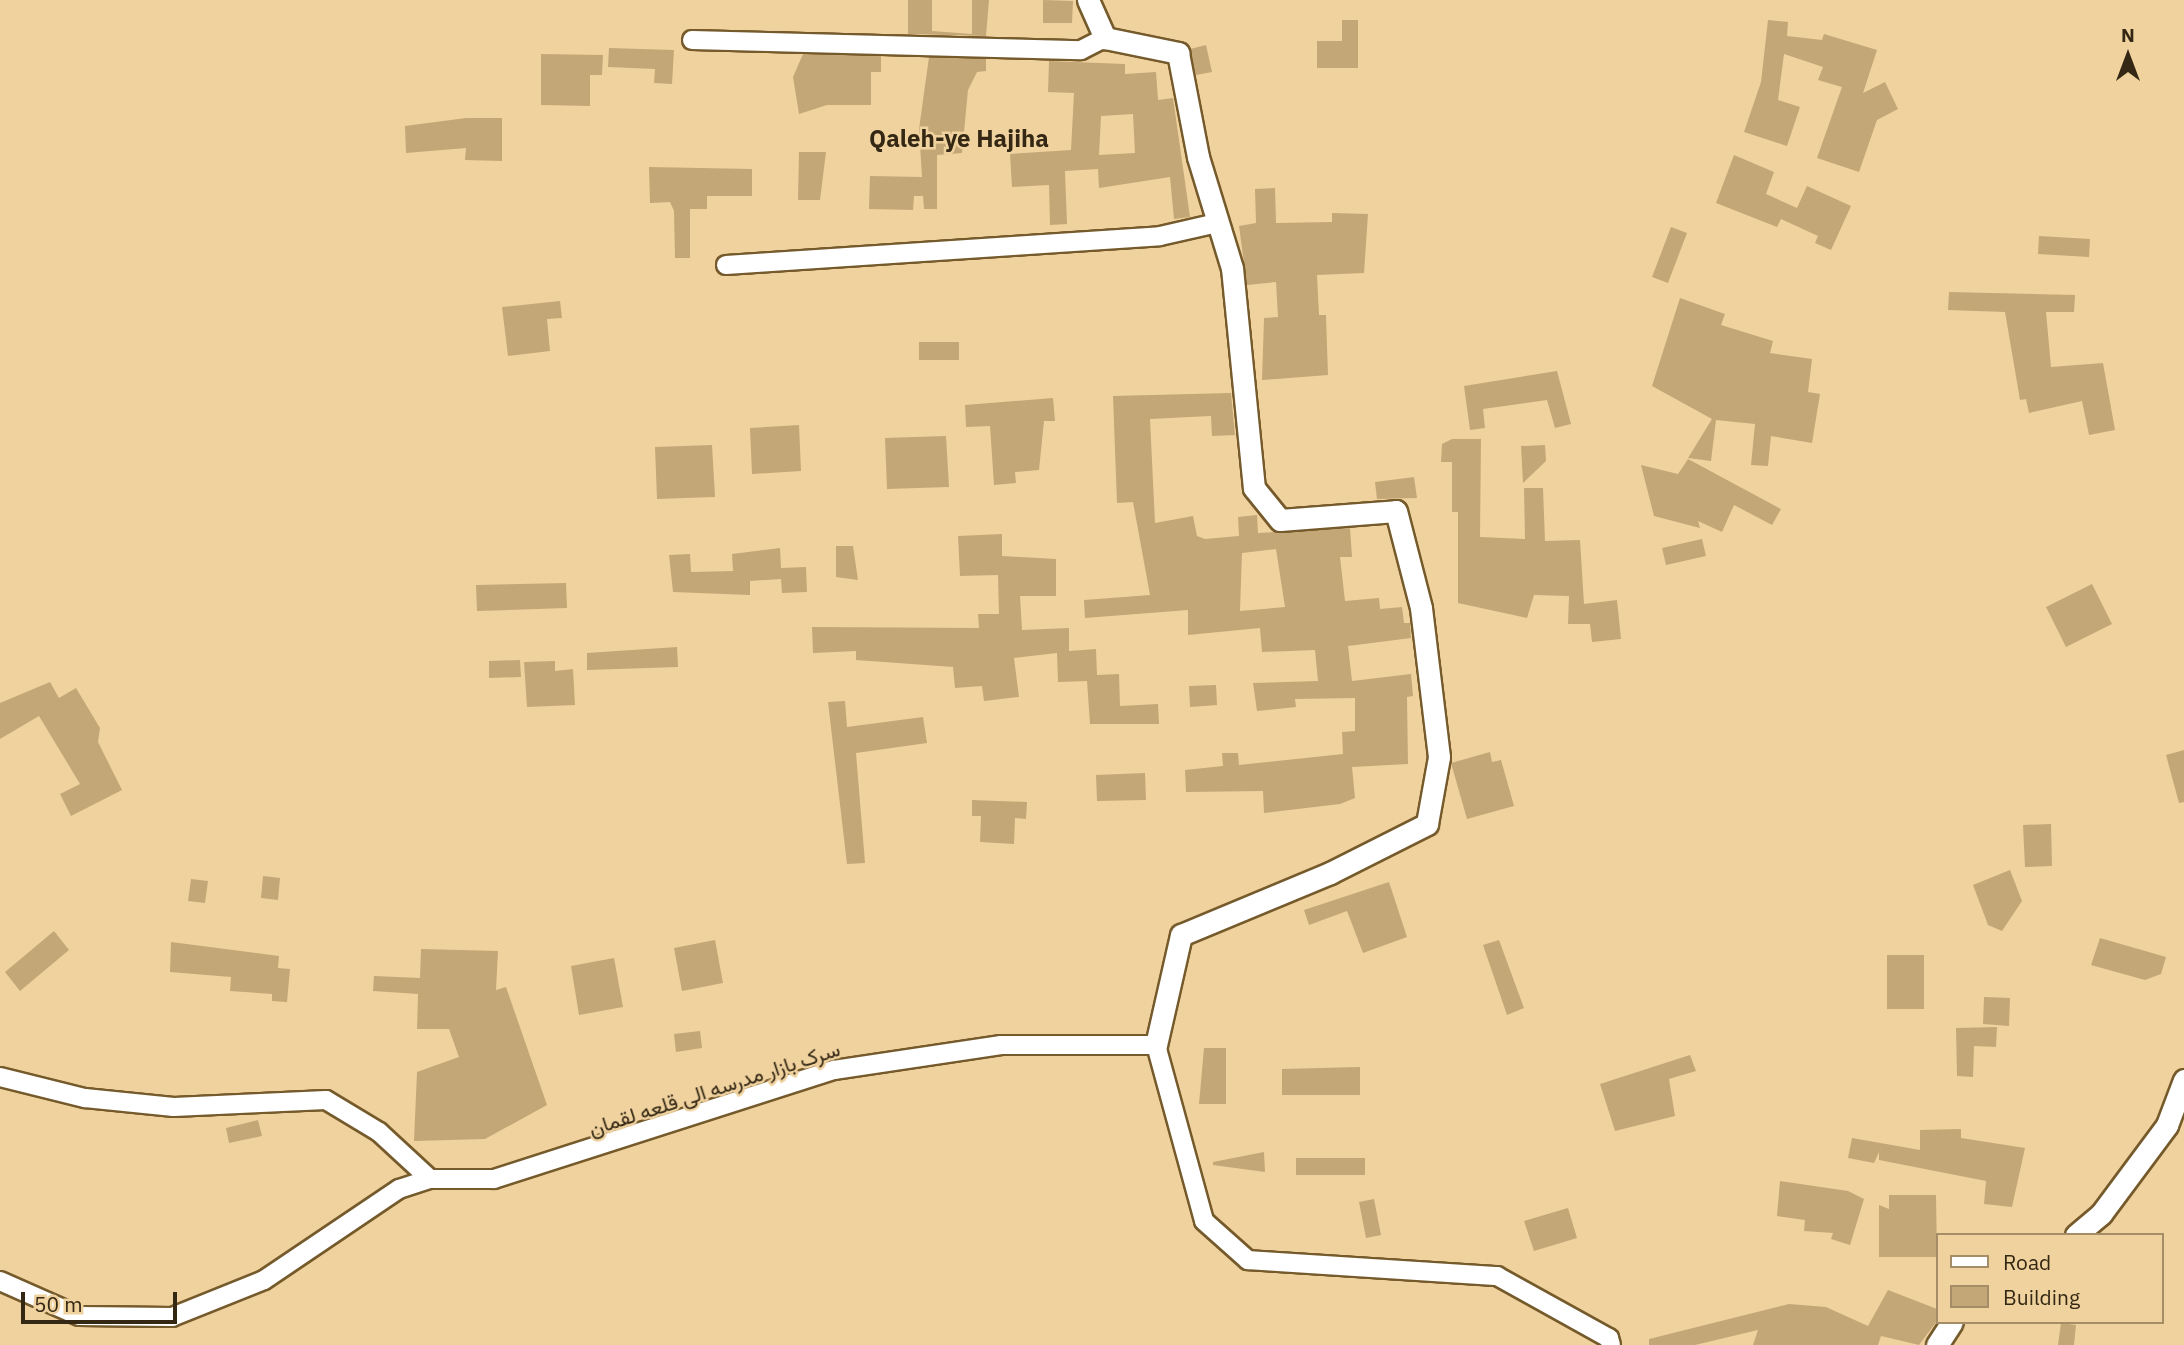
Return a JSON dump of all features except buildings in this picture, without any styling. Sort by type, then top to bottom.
[{"type":"street","points":[[1088,0],[1105,37]]},
{"type":"street","points":[[692,40],[1081,50],[1105,37],[1178,53],[1217,223],[1232,268],[1254,488],[1280,520],[1396,511],[1421,608],[1438,780],[1427,824],[1330,873],[1181,935],[1156,1045],[1204,1221],[1248,1259],[1497,1276],[1609,1338],[1611,1345]]},
{"type":"street","points":[[726,265],[1160,236],[1217,223]]},
{"type":"street","name":"سرک بازار مدرسه الی قلعه لقمان","points":[[0,1281],[79,1316],[172,1317],[264,1280],[399,1189],[430,1179],[494,1179],[834,1070],[1001,1045],[1156,1045]]},
{"type":"street","points":[[0,1077],[85,1098],[174,1107],[326,1100],[379,1132],[430,1179]]},
{"type":"street","points":[[2078,1233],[2101,1214],[2167,1125],[2184,1080]]},
{"type":"street","points":[[1937,1345],[1951,1324]]},
{"type":"district","name":"Qaleh-ye Hajiha","points":[[959,139]]}]
